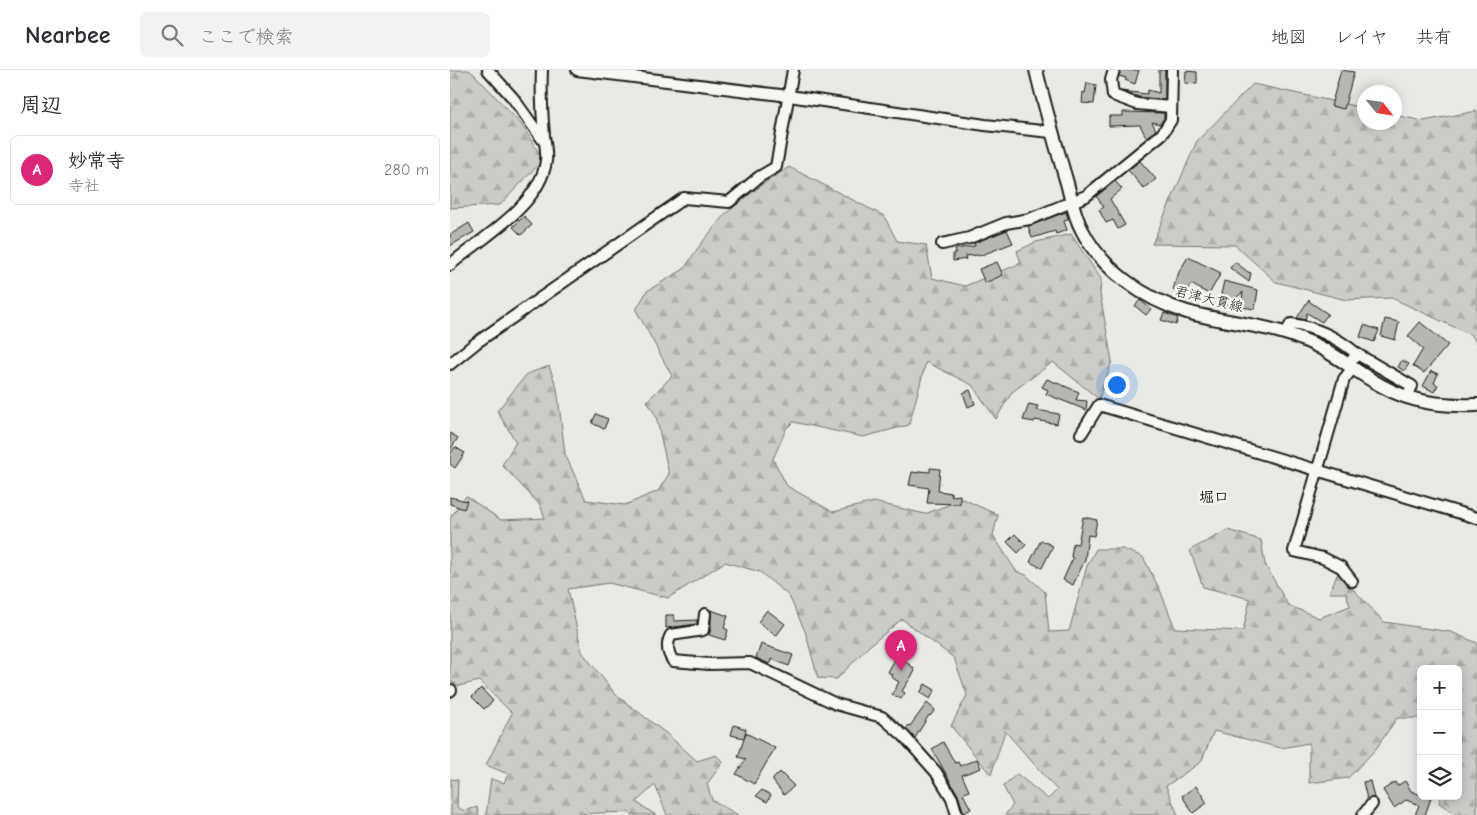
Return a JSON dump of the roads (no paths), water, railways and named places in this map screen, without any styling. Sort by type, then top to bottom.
[{"type":"main road","name":"君津大貫線","points":[[1036,70],[1081,229],[1097,252],[1122,278],[1157,301],[1188,312],[1268,328],[1318,346],[1381,386],[1407,397],[1438,405],[1477,405]]},
{"type":"street","points":[[488,70],[513,98],[544,141]]},
{"type":"street","points":[[450,265],[522,207],[540,179],[546,161],[541,93],[542,70]]},
{"type":"street","points":[[577,70],[789,96],[985,125],[1052,132]]},
{"type":"street","points":[[450,364],[484,338],[684,198],[729,202],[759,177],[776,167],[793,70]]},
{"type":"street","points":[[1114,70],[1111,80],[1113,95],[1137,104],[1171,107]]},
{"type":"street","points":[[942,244],[969,238],[1006,222],[1030,219],[1086,196],[1162,134],[1171,120],[1172,70]]},
{"type":"street","points":[[1286,333],[1291,324],[1307,327],[1337,340],[1412,386],[1407,397]]},
{"type":"street","points":[[1352,581],[1341,567],[1323,558],[1294,550],[1344,379],[1357,354]]},
{"type":"street","points":[[1081,434],[1099,405],[1477,518]]},
{"type":"street","points":[[705,614],[703,630],[671,634],[668,641],[668,651],[673,660],[709,664],[750,663],[836,704],[882,717],[904,736],[936,772],[952,798],[958,815]]},
{"type":"street","points":[[1363,815],[1372,804]]},
{"type":"place","name":"妙常寺","points":[[901,671]]},
{"type":"district","name":"堀口","points":[[1214,497]]}]
